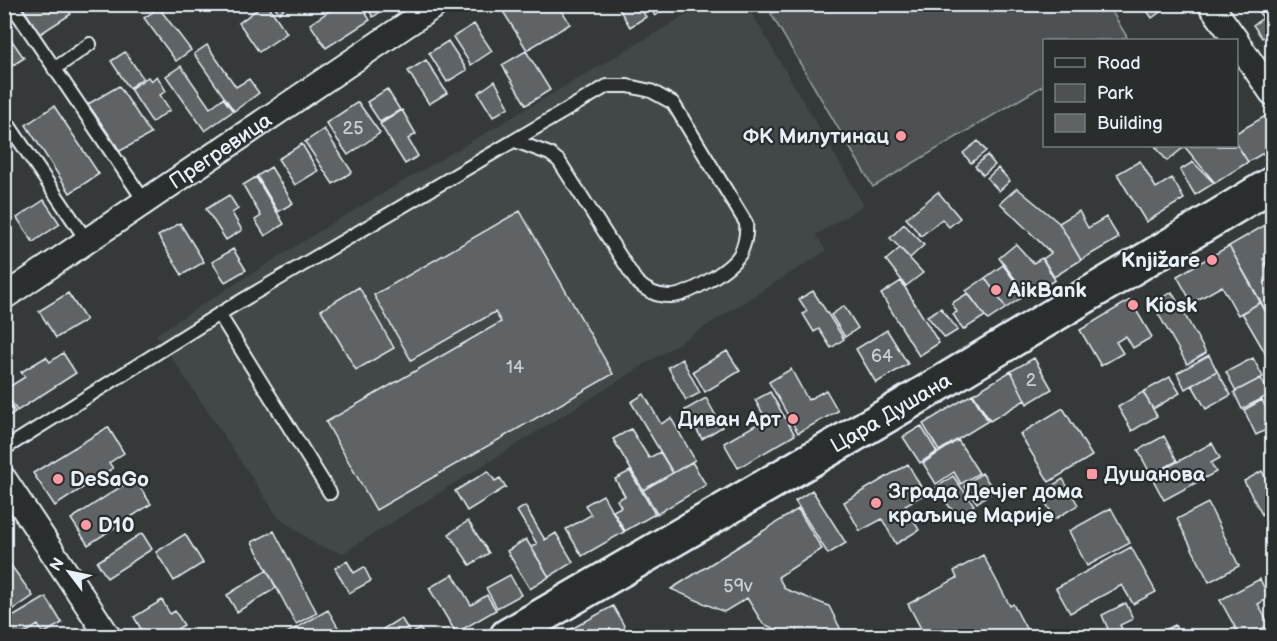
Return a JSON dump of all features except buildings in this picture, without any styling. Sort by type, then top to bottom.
[{"type":"main road","name":"Цара Душана","points":[[507,636],[886,416],[1272,184]]},
{"type":"street","name":"Прегревица","points":[[4,297],[437,4]]},
{"type":"street","points":[[1210,4],[1235,39]]},
{"type":"street","points":[[1238,44],[1272,93]]},
{"type":"street","points":[[4,479],[108,636]]},
{"type":"lane","points":[[11,4],[145,202]]},
{"type":"lane","points":[[54,69],[90,44]]},
{"type":"lane","points":[[4,449],[219,314],[607,86],[628,86],[662,96],[673,103],[746,223],[747,234],[740,254],[732,265],[686,293],[671,297],[645,289],[636,281],[559,161],[550,154],[515,141]]},
{"type":"lane","points":[[4,118],[87,241]]},
{"type":"lane","points":[[219,314],[330,493]]},
{"type":"shaded area","points":[[703,5],[747,5],[864,205],[816,235],[826,251],[343,553],[318,546],[278,517],[156,334],[329,225]]},
{"type":"green space","name":"ФК Милутинац","points":[[787,5],[1108,5],[1127,37],[1122,39],[1043,39],[1043,86],[873,187],[771,14]]},
{"type":"place","name":"ФК Милутинац","points":[[901,136]]},
{"type":"place","name":"Knjižare","points":[[1212,260]]},
{"type":"place","name":"AikBank","points":[[996,290]]},
{"type":"place","name":"Kiosk","points":[[1133,305]]},
{"type":"place","name":"Диван Арт","points":[[793,419]]},
{"type":"place","name":"Душанова","points":[[1092,474]]},
{"type":"place","name":"DeSaGo","points":[[58,479]]},
{"type":"place","name":"Зграда Дечјег дома краљице Марије","points":[[876,503]]},
{"type":"place","name":"D10","points":[[86,525]]}]
